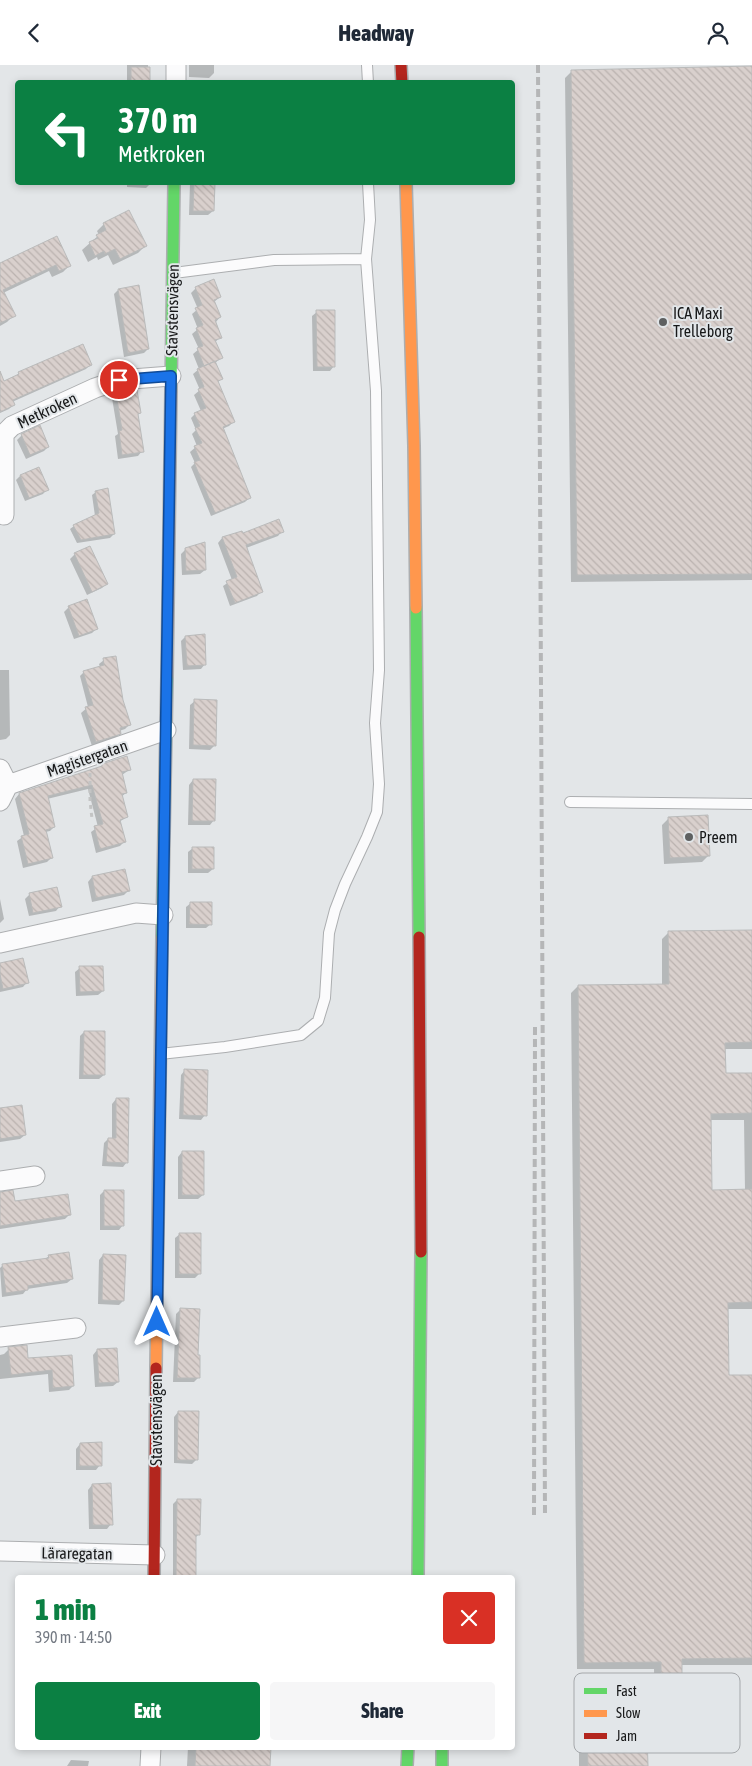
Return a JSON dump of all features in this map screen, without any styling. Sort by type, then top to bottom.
[{"type":"main road","points":[[401,65],[402,80]]},
{"type":"main road","name":"Stavstensvägen","points":[[154,1575],[159,1054],[163,915],[174,185]]},
{"type":"main road","points":[[406,185],[414,446],[418,766],[421,1342],[418,1575]]},
{"type":"main road","points":[[421,1342],[430,1489]]},
{"type":"main road","points":[[407,1766],[408,1750]]},
{"type":"main road","points":[[417,1750],[417,1766]]},
{"type":"main road","points":[[442,1750],[442,1766]]},
{"type":"street","points":[[176,65],[176,80]]},
{"type":"street","name":"Metkroken","points":[[4,515],[4,434],[12,426],[95,388],[119,380],[171,376]]},
{"type":"street","name":"Magistergatan","points":[[3,785],[166,730]]},
{"type":"street","points":[[0,943],[136,913],[163,915]]},
{"type":"street","points":[[0,1181],[35,1176]]},
{"type":"street","points":[[0,1337],[76,1328]]},
{"type":"street","name":"Läraregatan","points":[[0,1551],[155,1555]]},
{"type":"street","points":[[150,1766],[151,1750]]},
{"type":"lane","points":[[367,65],[368,80]]},
{"type":"lane","points":[[159,1054],[225,1047],[301,1035],[318,1021],[325,998],[329,933],[334,910],[368,837],[377,812],[379,784],[375,723],[379,671],[376,391],[366,259],[370,220],[368,185]]},
{"type":"lane","points":[[172,273],[274,261],[366,259]]},
{"type":"lane","points":[[570,801],[752,804]]},
{"type":"path","points":[[89,757],[92,819]]},
{"type":"building","name":"ICA Maxi Trelleborg","points":[[752,66],[752,574],[577,575],[571,70]]},
{"type":"building","points":[[131,67],[150,67],[150,80],[131,80]]},
{"type":"building","points":[[194,185],[215,185],[214,211],[193,211]]},
{"type":"building","points":[[129,210],[147,246],[120,259],[115,249],[105,254],[104,251],[95,256],[89,242],[98,238],[96,235],[106,230],[103,223]]},
{"type":"building","points":[[57,236],[71,266],[59,271],[56,265],[3,290],[16,316],[0,323],[0,263]]},
{"type":"building","points":[[214,279],[221,297],[214,300],[221,317],[215,320],[222,338],[215,340],[223,358],[204,366],[197,348],[203,346],[196,328],[203,325],[195,308],[202,305],[195,287]]},
{"type":"building","points":[[139,285],[149,349],[128,353],[118,289]]},
{"type":"building","points":[[316,310],[335,310],[335,367],[317,367]]},
{"type":"building","points":[[83,344],[92,365],[13,400],[15,405],[0,412],[0,371],[4,381],[19,374],[18,372]]},
{"type":"building","points":[[215,361],[223,379],[218,381],[235,422],[223,427],[251,498],[215,513],[194,462],[200,460],[194,446],[202,443],[195,428],[200,426],[194,413],[206,408],[198,389],[204,387],[197,369]]},
{"type":"building","points":[[137,390],[141,413],[138,414],[144,452],[122,455],[119,431],[122,430],[116,393]]},
{"type":"building","points":[[40,425],[49,447],[30,455],[21,434]]},
{"type":"building","points":[[39,467],[49,490],[29,498],[20,475]]},
{"type":"building","points":[[108,488],[115,534],[81,540],[73,525],[99,513],[95,491]]},
{"type":"building","points":[[279,519],[284,532],[246,545],[263,592],[235,603],[226,581],[237,577],[222,537],[242,531],[243,533]]},
{"type":"building","points":[[205,542],[206,570],[186,571],[185,548]]},
{"type":"building","points":[[90,546],[108,584],[92,592],[74,553]]},
{"type":"building","points":[[87,599],[98,629],[79,636],[68,606]]},
{"type":"building","points":[[205,634],[206,665],[187,666],[185,636]]},
{"type":"building","points":[[116,656],[123,700],[131,725],[120,728],[121,734],[96,742],[85,707],[93,705],[83,671],[104,665],[103,658]]},
{"type":"building","points":[[194,699],[217,700],[216,746],[193,745]]},
{"type":"building","points":[[127,756],[131,770],[122,772],[127,793],[122,794],[128,817],[120,820],[126,842],[100,849],[94,826],[103,824],[92,785],[48,796],[55,827],[46,830],[53,858],[28,864],[21,836],[29,834],[19,793]]},
{"type":"building","points":[[193,779],[216,779],[215,821],[192,821]]},
{"type":"building","name":"Preem","points":[[708,815],[710,856],[670,858],[668,817]]},
{"type":"building","points":[[192,847],[214,847],[214,869],[192,869]]},
{"type":"building","points":[[125,869],[130,891],[96,898],[92,876]]},
{"type":"building","points":[[57,887],[62,907],[33,913],[29,893]]},
{"type":"building","points":[[190,902],[212,902],[212,925],[189,924]]},
{"type":"building","points":[[752,930],[752,1042],[725,1043],[726,1073],[752,1073],[752,1113],[711,1114],[712,1190],[752,1189],[752,1302],[728,1303],[729,1375],[752,1375],[752,1658],[682,1659],[682,1673],[661,1673],[661,1662],[584,1663],[578,985],[669,984],[668,931]]},
{"type":"building","points":[[23,958],[29,983],[3,989],[0,963]]},
{"type":"building","points":[[79,966],[103,966],[104,991],[80,992]]},
{"type":"building","points":[[84,1031],[105,1031],[105,1075],[83,1075]]},
{"type":"building","points":[[184,1069],[208,1070],[207,1116],[183,1115]]},
{"type":"building","points":[[116,1098],[129,1098],[128,1163],[106,1162],[108,1138],[116,1138]]},
{"type":"building","points":[[22,1105],[26,1135],[0,1139],[0,1108]]},
{"type":"building","points":[[182,1151],[204,1151],[204,1195],[182,1195]]},
{"type":"building","points":[[13,1190],[15,1201],[68,1194],[71,1215],[0,1226],[0,1192]]},
{"type":"building","points":[[104,1190],[124,1190],[124,1226],[104,1226]]},
{"type":"building","points":[[179,1233],[201,1233],[201,1274],[179,1274]]},
{"type":"building","points":[[69,1252],[73,1279],[28,1286],[28,1290],[6,1293],[2,1264],[49,1258],[48,1255]]},
{"type":"building","points":[[103,1254],[126,1255],[124,1301],[102,1300]]},
{"type":"building","points":[[180,1308],[200,1309],[198,1355],[200,1355],[200,1378],[177,1378]]},
{"type":"building","points":[[27,1345],[28,1358],[72,1355],[74,1386],[53,1388],[52,1370],[11,1375],[8,1347]]},
{"type":"building","points":[[117,1348],[119,1382],[99,1383],[97,1349]]},
{"type":"building","points":[[178,1411],[199,1411],[198,1460],[177,1460]]},
{"type":"building","points":[[102,1442],[102,1466],[79,1466],[80,1443]]},
{"type":"building","points":[[111,1483],[113,1525],[93,1525],[92,1484]]},
{"type":"building","points":[[177,1499],[201,1499],[200,1535],[196,1535],[196,1575],[176,1575]]},
{"type":"building","points":[[196,1750],[271,1750],[270,1766],[195,1766]]},
{"type":"building","points":[[588,1753],[648,1753],[648,1766],[588,1766]]},
{"type":"railway","points":[[538,65],[545,1515]]},
{"type":"railway","points":[[534,1515],[535,1027]]},
{"type":"traffic: fast","points":[[171,390],[174,185]]},
{"type":"traffic: fast","points":[[416,608],[419,937]]},
{"type":"traffic: fast","points":[[162,937],[167,677]]},
{"type":"traffic: fast","points":[[418,1575],[421,1252]]},
{"type":"traffic: fast","points":[[407,1766],[408,1750]]},
{"type":"traffic: fast","points":[[442,1750],[442,1766]]},
{"type":"traffic: slow","points":[[406,185],[414,446],[416,608]]},
{"type":"traffic: slow","points":[[167,677],[171,390]]},
{"type":"traffic: slow","points":[[156,1368],[162,937]]},
{"type":"traffic: jam","points":[[401,65],[402,80]]},
{"type":"traffic: jam","points":[[419,937],[421,1252]]},
{"type":"traffic: jam","points":[[154,1575],[156,1368]]},
{"type":"place","name":"ICA Maxi Trelleborg","points":[[663,322]]},
{"type":"place","name":"Preem","points":[[689,837]]},
{"type":"route","points":[[119,380],[171,376],[163,915],[159,1054],[157,1322]]}]
